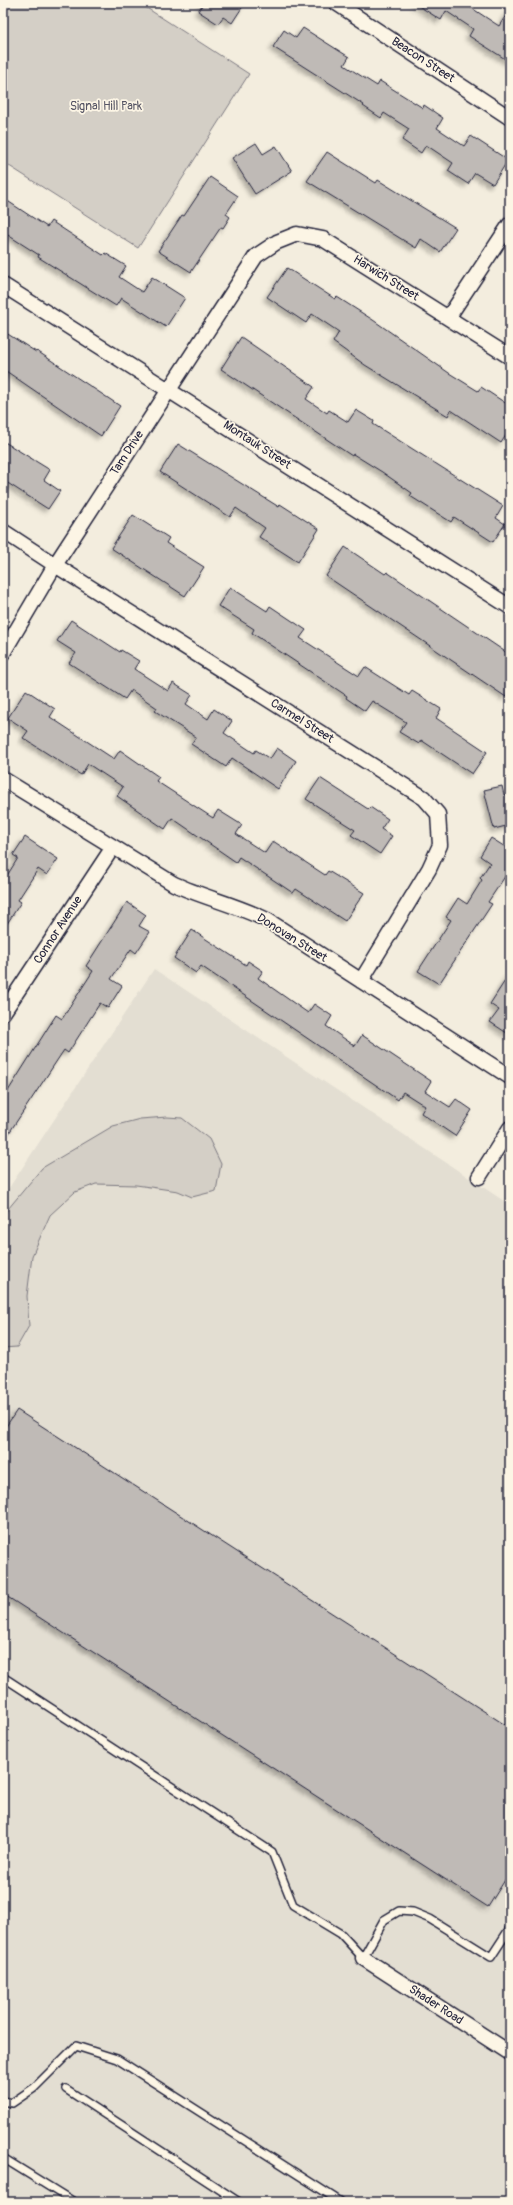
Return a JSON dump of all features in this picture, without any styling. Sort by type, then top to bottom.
[{"type":"street","name":"Beacon Street","points":[[336,3],[510,118]]},
{"type":"street","points":[[448,318],[510,224]]},
{"type":"street","name":"Harwich Street","points":[[256,256],[277,242],[297,234],[323,239],[510,358]]},
{"type":"street","name":"Tam Drive","points":[[3,653],[55,565],[256,256]]},
{"type":"street","name":"Montauk Street","points":[[3,285],[510,606]]},
{"type":"street","name":"Carmel Street","points":[[3,530],[55,565],[424,798],[438,814],[440,844],[429,869],[361,981]]},
{"type":"street","name":"Donovan Street","points":[[3,779],[174,884],[201,896],[246,910],[267,920],[510,1077]]},
{"type":"street","name":"Connor Avenue","points":[[3,1013],[113,847]]},
{"type":"street","points":[[478,1177],[510,1128]]},
{"type":"street","name":"Shader Road","points":[[363,1958],[510,2052]]},
{"type":"lane","points":[[3,1677],[272,1852],[293,1905],[341,1934],[363,1958],[384,1920],[399,1911],[413,1912],[430,1919],[491,1957],[510,1928]]},
{"type":"lane","points":[[3,2101],[12,2103],[34,2088],[76,2046],[117,2059],[341,2202]]},
{"type":"lane","points":[[66,2089],[239,2202]]},
{"type":"lane","points":[[3,2158],[74,2202]]},
{"type":"shaded area","points":[[154,969],[510,1205],[510,2202],[3,2202],[3,1197]]},
{"type":"green space","name":"Signal Hill Park","points":[[3,3],[139,3],[249,74],[138,248],[3,162]]},
{"type":"green space","points":[[167,1117],[182,1118],[209,1139],[221,1164],[216,1191],[192,1197],[178,1191],[136,1185],[96,1184],[75,1192],[50,1215],[32,1256],[27,1296],[29,1326],[17,1347],[3,1348],[3,1217],[8,1209],[42,1168],[113,1126],[140,1119]]},
{"type":"building","points":[[201,3],[245,3],[232,23],[223,17],[218,24],[198,11],[203,4]]},
{"type":"building","points":[[414,3],[464,3],[499,26],[510,9],[510,62],[469,36],[473,29],[446,11],[441,20]]},
{"type":"building","points":[[303,28],[349,57],[344,65],[377,86],[380,81],[423,108],[424,105],[443,118],[437,128],[464,146],[471,136],[508,160],[493,184],[475,173],[468,184],[448,171],[453,163],[426,145],[421,153],[402,140],[409,129],[384,113],[381,118],[363,106],[364,105],[273,47],[284,30],[296,38]]},
{"type":"building","points":[[256,143],[263,154],[276,146],[292,171],[255,194],[232,158]]},
{"type":"building","points":[[327,152],[376,183],[378,180],[456,228],[440,252],[421,239],[416,248],[307,181]]},
{"type":"building","points":[[210,177],[238,196],[226,214],[230,217],[223,228],[221,227],[191,272],[158,251]]},
{"type":"building","points":[[3,198],[47,227],[51,221],[103,255],[105,253],[126,266],[119,277],[142,292],[152,277],[185,298],[166,327],[121,298],[116,306],[38,257],[39,255],[3,232]]},
{"type":"building","points":[[287,268],[335,299],[337,297],[373,320],[449,373],[478,391],[481,387],[510,406],[510,429],[501,443],[451,410],[448,416],[365,365],[333,342],[339,332],[312,314],[306,323],[267,297]]},
{"type":"building","points":[[3,331],[36,352],[37,351],[120,406],[101,436],[3,369]]},
{"type":"building","points":[[241,337],[314,387],[306,399],[327,413],[329,410],[348,422],[356,410],[374,421],[373,424],[503,506],[496,518],[505,524],[493,542],[454,517],[451,522],[410,496],[412,493],[382,472],[353,454],[352,456],[221,369]]},
{"type":"building","points":[[3,441],[50,470],[44,480],[60,491],[48,509],[3,480]]},
{"type":"building","points":[[178,444],[279,507],[280,504],[319,529],[298,562],[259,537],[265,528],[236,508],[230,517],[160,472]]},
{"type":"building","points":[[133,515],[169,538],[166,543],[204,567],[185,596],[111,548]]},
{"type":"building","points":[[345,547],[385,574],[387,572],[510,655],[510,690],[506,697],[326,576]]},
{"type":"building","points":[[230,587],[267,611],[270,606],[306,630],[300,638],[359,676],[365,667],[409,695],[412,691],[441,709],[436,718],[487,752],[472,774],[421,740],[419,744],[399,732],[406,722],[372,701],[365,711],[346,698],[347,696],[252,633],[254,629],[218,606]]},
{"type":"building","points":[[71,620],[120,652],[121,650],[139,661],[134,669],[168,691],[173,683],[192,695],[186,704],[208,719],[214,709],[232,721],[224,733],[254,753],[256,750],[270,759],[277,748],[296,761],[278,789],[232,758],[226,767],[191,744],[196,737],[155,711],[157,708],[131,690],[125,699],[69,663],[76,653],[57,641]]},
{"type":"building","points":[[26,690],[55,709],[50,717],[114,759],[120,750],[159,777],[156,781],[213,818],[218,810],[242,825],[236,834],[265,853],[273,841],[325,875],[328,871],[364,893],[345,921],[296,889],[293,893],[239,857],[236,862],[172,818],[165,829],[117,796],[123,787],[88,764],[81,775],[23,738],[28,731],[8,718]]},
{"type":"building","points":[[320,778],[368,809],[370,807],[388,819],[381,829],[392,836],[380,854],[351,835],[355,830],[306,799]]},
{"type":"building","points":[[502,786],[504,795],[510,793],[510,825],[494,829],[484,790]]},
{"type":"building","points":[[25,837],[58,859],[47,875],[38,869],[18,900],[21,902],[3,930],[3,882],[18,858],[13,855]]},
{"type":"building","points":[[491,838],[510,850],[510,869],[488,902],[492,904],[439,984],[418,971],[451,920],[446,917],[458,898],[467,904],[482,880],[480,878],[490,863],[480,856]]},
{"type":"building","points":[[127,902],[146,915],[139,926],[150,932],[136,953],[131,949],[111,979],[122,986],[108,1008],[100,1003],[68,1053],[64,1050],[3,1142],[3,1099],[56,1015],[62,1019],[93,971],[86,966]]},
{"type":"building","points":[[192,930],[246,965],[248,961],[263,971],[258,978],[308,1013],[314,1004],[332,1016],[326,1026],[355,1046],[362,1035],[431,1081],[425,1091],[450,1107],[456,1099],[472,1110],[455,1136],[421,1113],[425,1106],[403,1092],[398,1100],[201,966],[196,973],[174,958]]},
{"type":"building","points":[[510,973],[510,1035],[490,1022],[499,1010],[490,1004]]},
{"type":"building","points":[[17,1410],[510,1728],[510,1872],[488,1907],[3,1594],[3,1431]]}]
